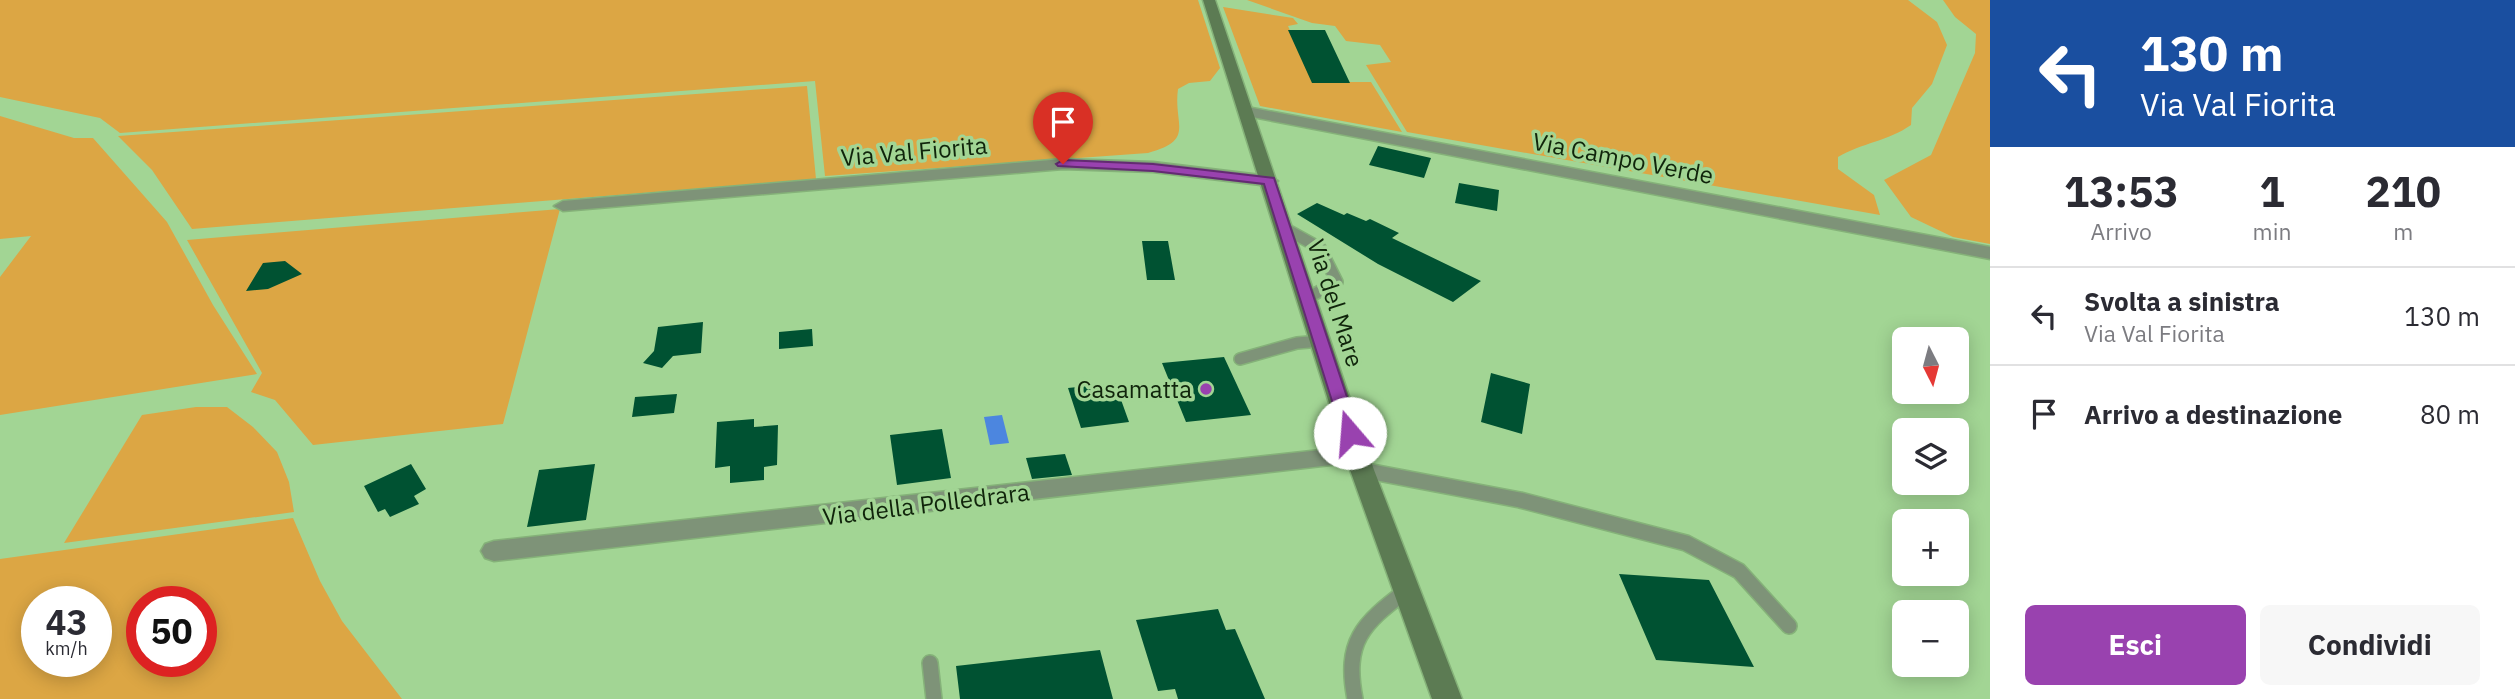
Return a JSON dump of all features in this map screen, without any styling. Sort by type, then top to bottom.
[{"type":"main road","name":"Via del Mare","points":[[1209,0],[1360,462],[1447,699]]},
{"type":"street","name":"Via Campo Verde","points":[[1247,112],[1990,253]]},
{"type":"street","name":"Via Val Fiorita","points":[[563,206],[1063,164],[1153,167],[1269,181]]},
{"type":"street","name":"Via della Polledrara","points":[[494,551],[1360,462]]},
{"type":"lane","points":[[1284,228],[1320,248],[1337,282],[1307,299]]},
{"type":"lane","points":[[1240,359],[1297,343],[1321,341]]},
{"type":"lane","points":[[1360,462],[1672,538],[1739,571],[1789,626]]},
{"type":"lane","points":[[1355,699],[1348,673],[1351,652],[1360,632],[1381,610],[1406,591]]},
{"type":"lane","points":[[930,663],[934,699]]},
{"type":"shaded area","points":[[0,0],[1198,0],[1220,68],[1210,81],[1189,83],[1178,89],[1177,137],[1163,148],[1148,153],[825,176],[815,81],[120,133],[100,118],[0,97]]},
{"type":"shaded area","points":[[1247,0],[1908,0],[1937,22],[1947,45],[1932,84],[1912,108],[1911,125],[1838,157],[1838,169],[1874,195],[1880,215],[1407,132],[1366,65],[1391,62],[1380,45],[1346,41],[1335,26],[1312,23]]},
{"type":"shaded area","points":[[1943,0],[1990,0],[1990,244],[1953,237],[1911,217],[1884,180],[1931,155],[1975,53],[1976,34],[1955,17]]},
{"type":"shaded area","points":[[1223,7],[1293,18],[1298,24],[1288,26],[1313,82],[1371,82],[1402,132],[1260,106]]},
{"type":"shaded area","points":[[807,86],[816,179],[192,229],[152,170],[118,136]]},
{"type":"shaded area","points":[[0,116],[74,138],[93,138],[167,222],[213,305],[257,374],[0,415],[0,277],[31,236],[0,239]]},
{"type":"shaded area","points":[[560,209],[503,424],[313,445],[275,400],[251,392],[262,373],[187,240]]},
{"type":"shaded area","points":[[196,407],[227,407],[253,427],[277,452],[289,482],[294,512],[64,543],[142,415]]},
{"type":"shaded area","points":[[293,518],[320,581],[342,621],[402,699],[0,699],[0,559]]},
{"type":"water","points":[[1002,415],[1009,443],[990,445],[984,417]]},
{"type":"building","points":[[1288,30],[1325,30],[1350,83],[1312,83]]},
{"type":"building","points":[[1378,146],[1431,158],[1424,178],[1369,165]]},
{"type":"building","points":[[1459,183],[1499,190],[1497,211],[1455,203]]},
{"type":"building","points":[[1317,203],[1344,215],[1347,213],[1366,221],[1370,219],[1399,233],[1392,238],[1481,281],[1453,302],[1378,264],[1297,214]]},
{"type":"building","points":[[1142,241],[1168,241],[1175,280],[1147,280]]},
{"type":"building","points":[[285,261],[302,274],[268,289],[246,291],[263,263]]},
{"type":"building","points":[[703,322],[701,353],[673,356],[662,368],[643,363],[654,351],[658,327]]},
{"type":"building","points":[[812,329],[813,346],[779,349],[779,332]]},
{"type":"building","name":"Casamatta","points":[[1224,357],[1251,415],[1186,422],[1162,363]]},
{"type":"building","points":[[1491,373],[1530,384],[1522,434],[1481,422]]},
{"type":"building","points":[[1115,383],[1129,422],[1081,428],[1068,388]]},
{"type":"building","points":[[677,394],[674,413],[632,417],[635,397]]},
{"type":"building","points":[[754,419],[754,427],[778,425],[777,465],[764,467],[764,480],[730,483],[730,466],[715,468],[717,422]]},
{"type":"building","points":[[942,429],[951,478],[897,485],[890,435]]},
{"type":"building","points":[[1065,454],[1072,475],[1032,479],[1026,458]]},
{"type":"building","points":[[411,464],[426,489],[414,496],[419,504],[390,517],[385,509],[378,512],[364,486]]},
{"type":"building","points":[[595,464],[586,520],[527,527],[539,470]]},
{"type":"building","points":[[1619,574],[1709,580],[1754,667],[1656,660]]},
{"type":"building","points":[[1218,609],[1226,630],[1235,629],[1265,699],[1178,699],[1175,689],[1158,691],[1136,620]]},
{"type":"building","points":[[1100,650],[1113,699],[960,699],[956,666]]},
{"type":"place","name":"Casamatta","points":[[1206,389]]},
{"type":"route","points":[[1063,164],[1153,167],[1269,181],[1350,433]]}]
